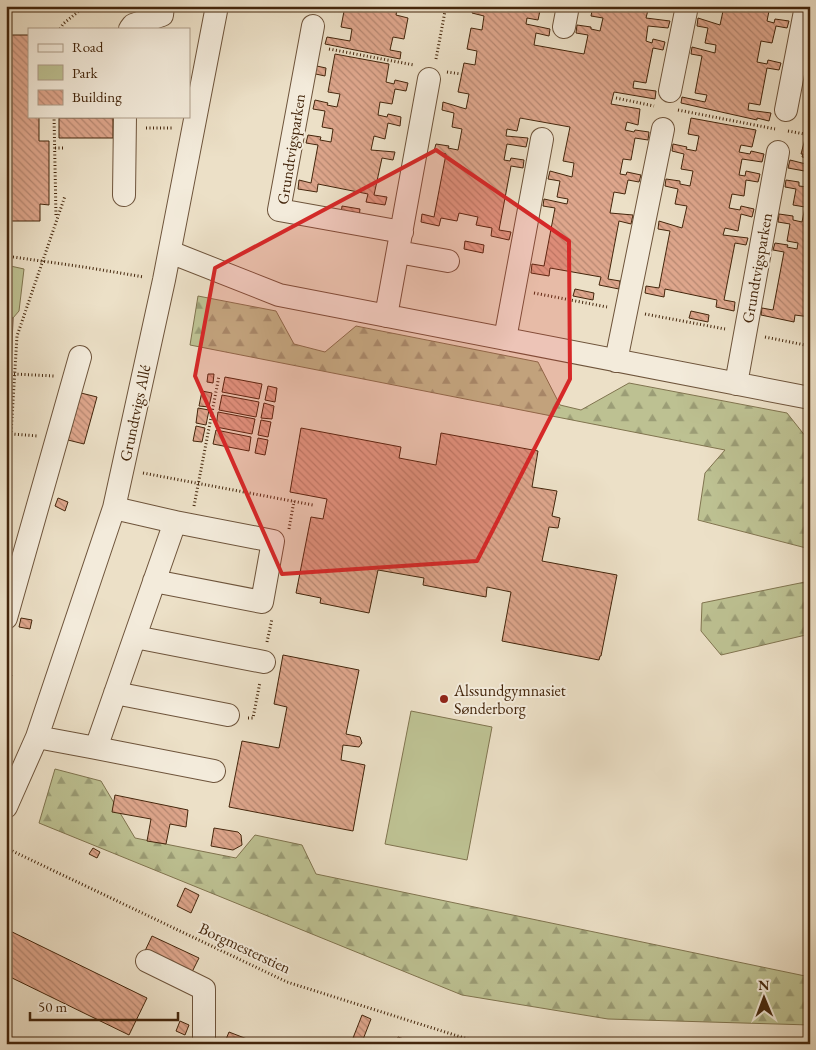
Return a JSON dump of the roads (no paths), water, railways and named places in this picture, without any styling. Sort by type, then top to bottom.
[{"type":"street","points":[[131,28],[133,25],[162,15],[163,6]]},
{"type":"street","name":"Grundtvigs Allé","points":[[6,807],[37,737],[114,508],[170,252],[217,6]]},
{"type":"street","points":[[668,102],[687,6]]},
{"type":"street","points":[[786,110],[806,6]]},
{"type":"street","name":"Grundtvigsparken","points":[[311,36],[278,210],[400,242]]},
{"type":"street","points":[[386,316],[432,74]]},
{"type":"street","points":[[124,195],[125,122]]},
{"type":"street","points":[[616,360],[663,129]]},
{"type":"street","points":[[505,339],[542,139]]},
{"type":"street","name":"Grundtvigsparken","points":[[736,384],[778,152]]},
{"type":"street","points":[[400,242],[448,261]]},
{"type":"street","points":[[170,252],[279,295],[810,398]]},
{"type":"street","points":[[6,618],[80,357]]},
{"type":"street","points":[[114,508],[183,524],[273,541],[262,602],[154,581]]},
{"type":"street","points":[[96,748],[154,581],[183,524]]},
{"type":"street","points":[[135,637],[264,662]]},
{"type":"street","points":[[115,693],[228,715]]},
{"type":"street","points":[[37,737],[214,771]]},
{"type":"street","points":[[147,961],[204,989],[204,1044]]},
{"type":"place","name":"Alssundgymnasiet Sønderborg","points":[[444,699]]}]
